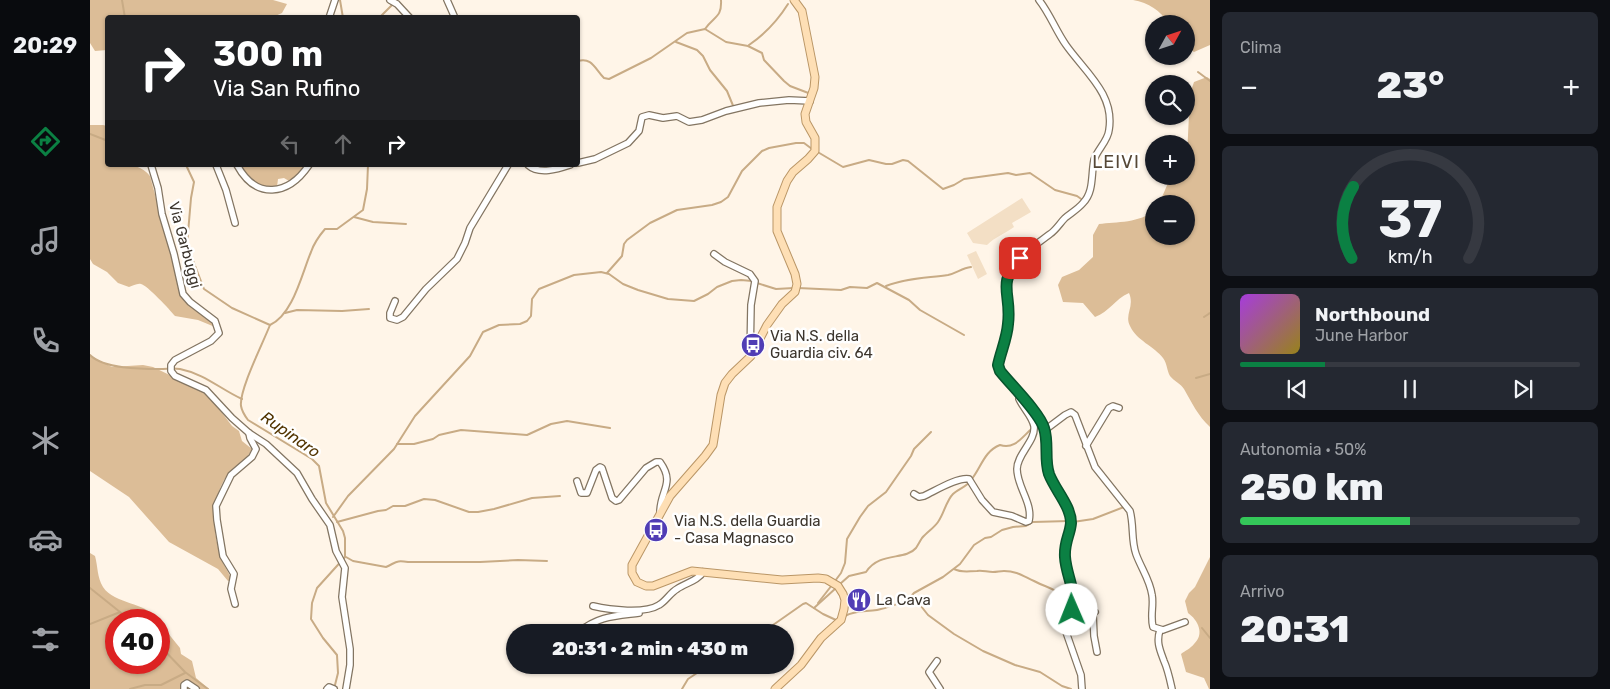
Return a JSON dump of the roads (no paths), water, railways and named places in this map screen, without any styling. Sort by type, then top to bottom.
[{"type":"main road","points":[[775,689],[801,665],[822,638],[841,620],[845,600],[841,590],[834,583],[818,578],[782,580],[692,571],[653,586],[646,586],[636,582],[632,573],[632,565],[670,496],[713,444],[722,390],[732,374],[750,357],[767,325],[782,304],[795,292],[797,284],[795,274],[776,231],[777,207],[786,181],[815,151],[815,138],[806,122],[805,114],[814,88],[815,77],[802,10],[794,0]]},
{"type":"street","points":[[329,15],[335,0]]},
{"type":"street","points":[[390,0],[397,4],[407,15]]},
{"type":"street","points":[[447,0],[453,15]]},
{"type":"street","points":[[1039,0],[1050,14],[1066,45],[1095,79],[1105,98],[1110,120],[1109,132],[1094,159],[1091,187],[1087,199],[1065,218],[1052,233],[1037,242],[1020,258],[1008,276],[1005,283],[1009,322],[998,365],[1000,371],[1032,410],[1045,430],[1047,463],[1050,475],[1069,514],[1070,528],[1065,542],[1065,559],[1073,592],[1073,603],[1066,632],[1081,675],[1082,689]]},
{"type":"street","points":[[580,163],[595,159],[628,143],[639,131],[642,116],[648,115],[664,118],[677,116],[689,122],[760,103],[788,100],[810,101]]},
{"type":"street","name":"Via Garbuggi","points":[[152,167],[183,294],[190,302],[215,321],[220,333],[211,341],[175,360],[171,365],[171,371],[175,376],[184,381],[206,390],[232,418],[249,433],[266,444],[298,473],[312,499],[330,525],[336,551],[345,568],[342,597],[350,649],[350,665],[346,689]]},
{"type":"street","points":[[217,167],[226,190],[235,224]]},
{"type":"street","points":[[238,167],[249,182],[257,188],[268,191],[280,189],[295,182],[307,167]]},
{"type":"street","points":[[395,301],[390,318],[397,320],[403,317],[426,289],[457,259],[470,228],[507,167]]},
{"type":"street","points":[[530,167],[532,169],[552,170],[563,167]]},
{"type":"street","points":[[714,254],[725,262],[750,274],[755,281],[751,305],[750,357]]},
{"type":"street","points":[[914,494],[919,497],[924,496],[966,478],[969,479],[982,500],[993,512],[1012,516],[1026,522],[1029,521],[1030,512],[1018,477],[1017,468],[1034,429],[1033,423],[1019,399],[1021,396]]},
{"type":"street","points":[[1086,446],[1105,413],[1113,406],[1119,408]]},
{"type":"street","points":[[1045,430],[1071,412],[1075,416],[1095,467],[1130,511],[1136,555],[1152,595],[1153,627],[1163,630],[1184,622]]},
{"type":"street","points":[[235,604],[231,589],[234,574],[223,556],[216,506],[231,475],[252,456],[256,449],[249,433]]},
{"type":"street","points":[[577,481],[581,493],[587,493],[596,470],[600,467],[602,468],[612,498],[616,501],[619,500],[646,468],[656,462],[660,462],[666,470],[668,478],[660,507],[660,514]]},
{"type":"street","points":[[591,624],[609,616],[650,611],[677,589],[698,578],[703,572]]},
{"type":"street","points":[[1073,603],[1085,614],[1090,616],[1094,612],[1094,636],[1097,652]]},
{"type":"street","points":[[594,606],[614,610],[650,608],[659,605]]},
{"type":"street","points":[[1160,630],[1157,638],[1159,651],[1165,662],[1172,689]]},
{"type":"street","points":[[937,661],[929,672],[940,689]]},
{"type":"street","points":[[184,689],[184,684],[187,683],[196,689]]},
{"type":"waterway","name":"Rupinaro","points":[[122,0],[124,15]]},
{"type":"waterway","points":[[340,0],[342,15]]},
{"type":"waterway","points":[[382,15],[397,0]]},
{"type":"waterway","points":[[705,29],[719,14],[721,0]]},
{"type":"waterway","points":[[749,45],[771,26],[788,4]]},
{"type":"waterway","points":[[580,61],[590,62],[604,78],[609,79],[651,58],[687,33],[705,29],[726,42],[748,46],[762,53],[764,60],[784,81],[790,86],[811,94]]},
{"type":"waterway","points":[[676,42],[697,50],[703,56],[710,70],[727,91],[734,108]]},
{"type":"waterway","points":[[1198,72],[1210,81]]},
{"type":"waterway","points":[[90,134],[105,140]]},
{"type":"waterway","points":[[607,273],[622,256],[624,244],[627,240],[650,223],[677,210],[712,205],[728,197],[742,171],[762,151],[796,143],[804,143],[812,149]]},
{"type":"waterway","points":[[816,151],[843,167],[869,160],[886,164],[903,160],[908,161],[943,189],[964,179],[1008,173],[1016,175],[1030,173],[1055,190],[1077,196],[1084,201]]},
{"type":"waterway","name":"Rupinaro","points":[[187,167],[194,182],[187,245],[204,289],[232,308],[270,325],[244,389],[241,399],[243,412],[248,420],[312,459],[319,466],[326,503],[343,531],[345,538],[345,557],[317,588],[312,603],[311,619],[337,655],[338,673],[334,689]]},
{"type":"waterway","points":[[270,325],[278,320],[291,303],[314,246],[325,229],[337,229],[363,210],[367,189],[368,167]]},
{"type":"waterway","points":[[354,217],[373,222],[406,224]]},
{"type":"waterway","points":[[886,286],[909,280],[948,275],[971,267]]},
{"type":"waterway","points":[[333,517],[348,496],[394,449],[415,416],[470,356],[483,332],[499,325],[520,324],[527,321],[531,316],[532,299],[539,289],[574,275],[601,272],[609,274],[623,284],[638,290],[668,299],[694,301],[717,287],[732,281],[752,281]]},
{"type":"waterway","points":[[757,283],[776,289],[794,288]]},
{"type":"waterway","points":[[798,288],[841,290],[850,287],[867,288],[877,283],[909,300],[920,310],[964,335]]},
{"type":"waterway","points":[[285,313],[297,310],[342,311],[369,309]]},
{"type":"waterway","points":[[1204,317],[1210,313]]},
{"type":"waterway","points":[[90,355],[96,360],[113,366],[189,371],[242,399]]},
{"type":"waterway","points":[[1196,378],[1210,374]]},
{"type":"waterway","points":[[397,444],[414,444],[461,430],[527,435],[551,424],[567,421],[610,428]]},
{"type":"waterway","points":[[840,584],[849,576],[866,572],[878,561],[906,554],[916,548],[922,538],[938,522],[951,497],[969,482],[990,451],[1000,445],[1006,446],[1017,443],[1039,424]]},
{"type":"waterway","points":[[835,581],[845,563],[847,539],[860,517],[868,506],[886,492],[914,449],[931,432]]},
{"type":"waterway","points":[[337,522],[386,510],[393,506],[405,506],[424,499],[435,500],[469,512],[478,512],[532,498],[560,496]]},
{"type":"waterway","points":[[1073,522],[1093,519],[1124,507]]},
{"type":"waterway","points":[[845,616],[905,603],[914,593],[943,577],[960,564],[974,545],[1002,530],[1026,526],[1033,522],[1069,521]]},
{"type":"waterway","points":[[346,557],[353,561],[386,567],[401,561],[547,561]]},
{"type":"waterway","points":[[954,569],[962,571],[1013,572],[1039,583],[1065,598]]},
{"type":"waterway","points":[[818,603],[832,585]]},
{"type":"waterway","points":[[90,588],[116,609]]},
{"type":"waterway","points":[[814,608],[836,588]]},
{"type":"waterway","points":[[913,596],[928,615],[954,634],[983,651],[1015,665],[1040,672],[1062,686],[1071,689]]},
{"type":"waterway","points":[[774,624],[806,603],[836,620]]},
{"type":"waterway","points":[[90,624],[105,618]]},
{"type":"waterway","points":[[1202,628],[1210,638]]},
{"type":"waterway","points":[[170,656],[185,672],[208,689]]},
{"type":"waterway","points":[[130,689],[145,685],[161,685],[185,673]]},
{"type":"waterway","points":[[682,689],[688,679],[696,674]]},
{"type":"place","name":"Via N.S. della Guardia civ. 64","points":[[753,345]]},
{"type":"place","name":"Via N.S. della Guardia - Casa Magnasco","points":[[656,530]]},
{"type":"place","name":"La Cava","points":[[859,600]]},
{"type":"district","name":"LEIVI","points":[[1116,162]]}]
